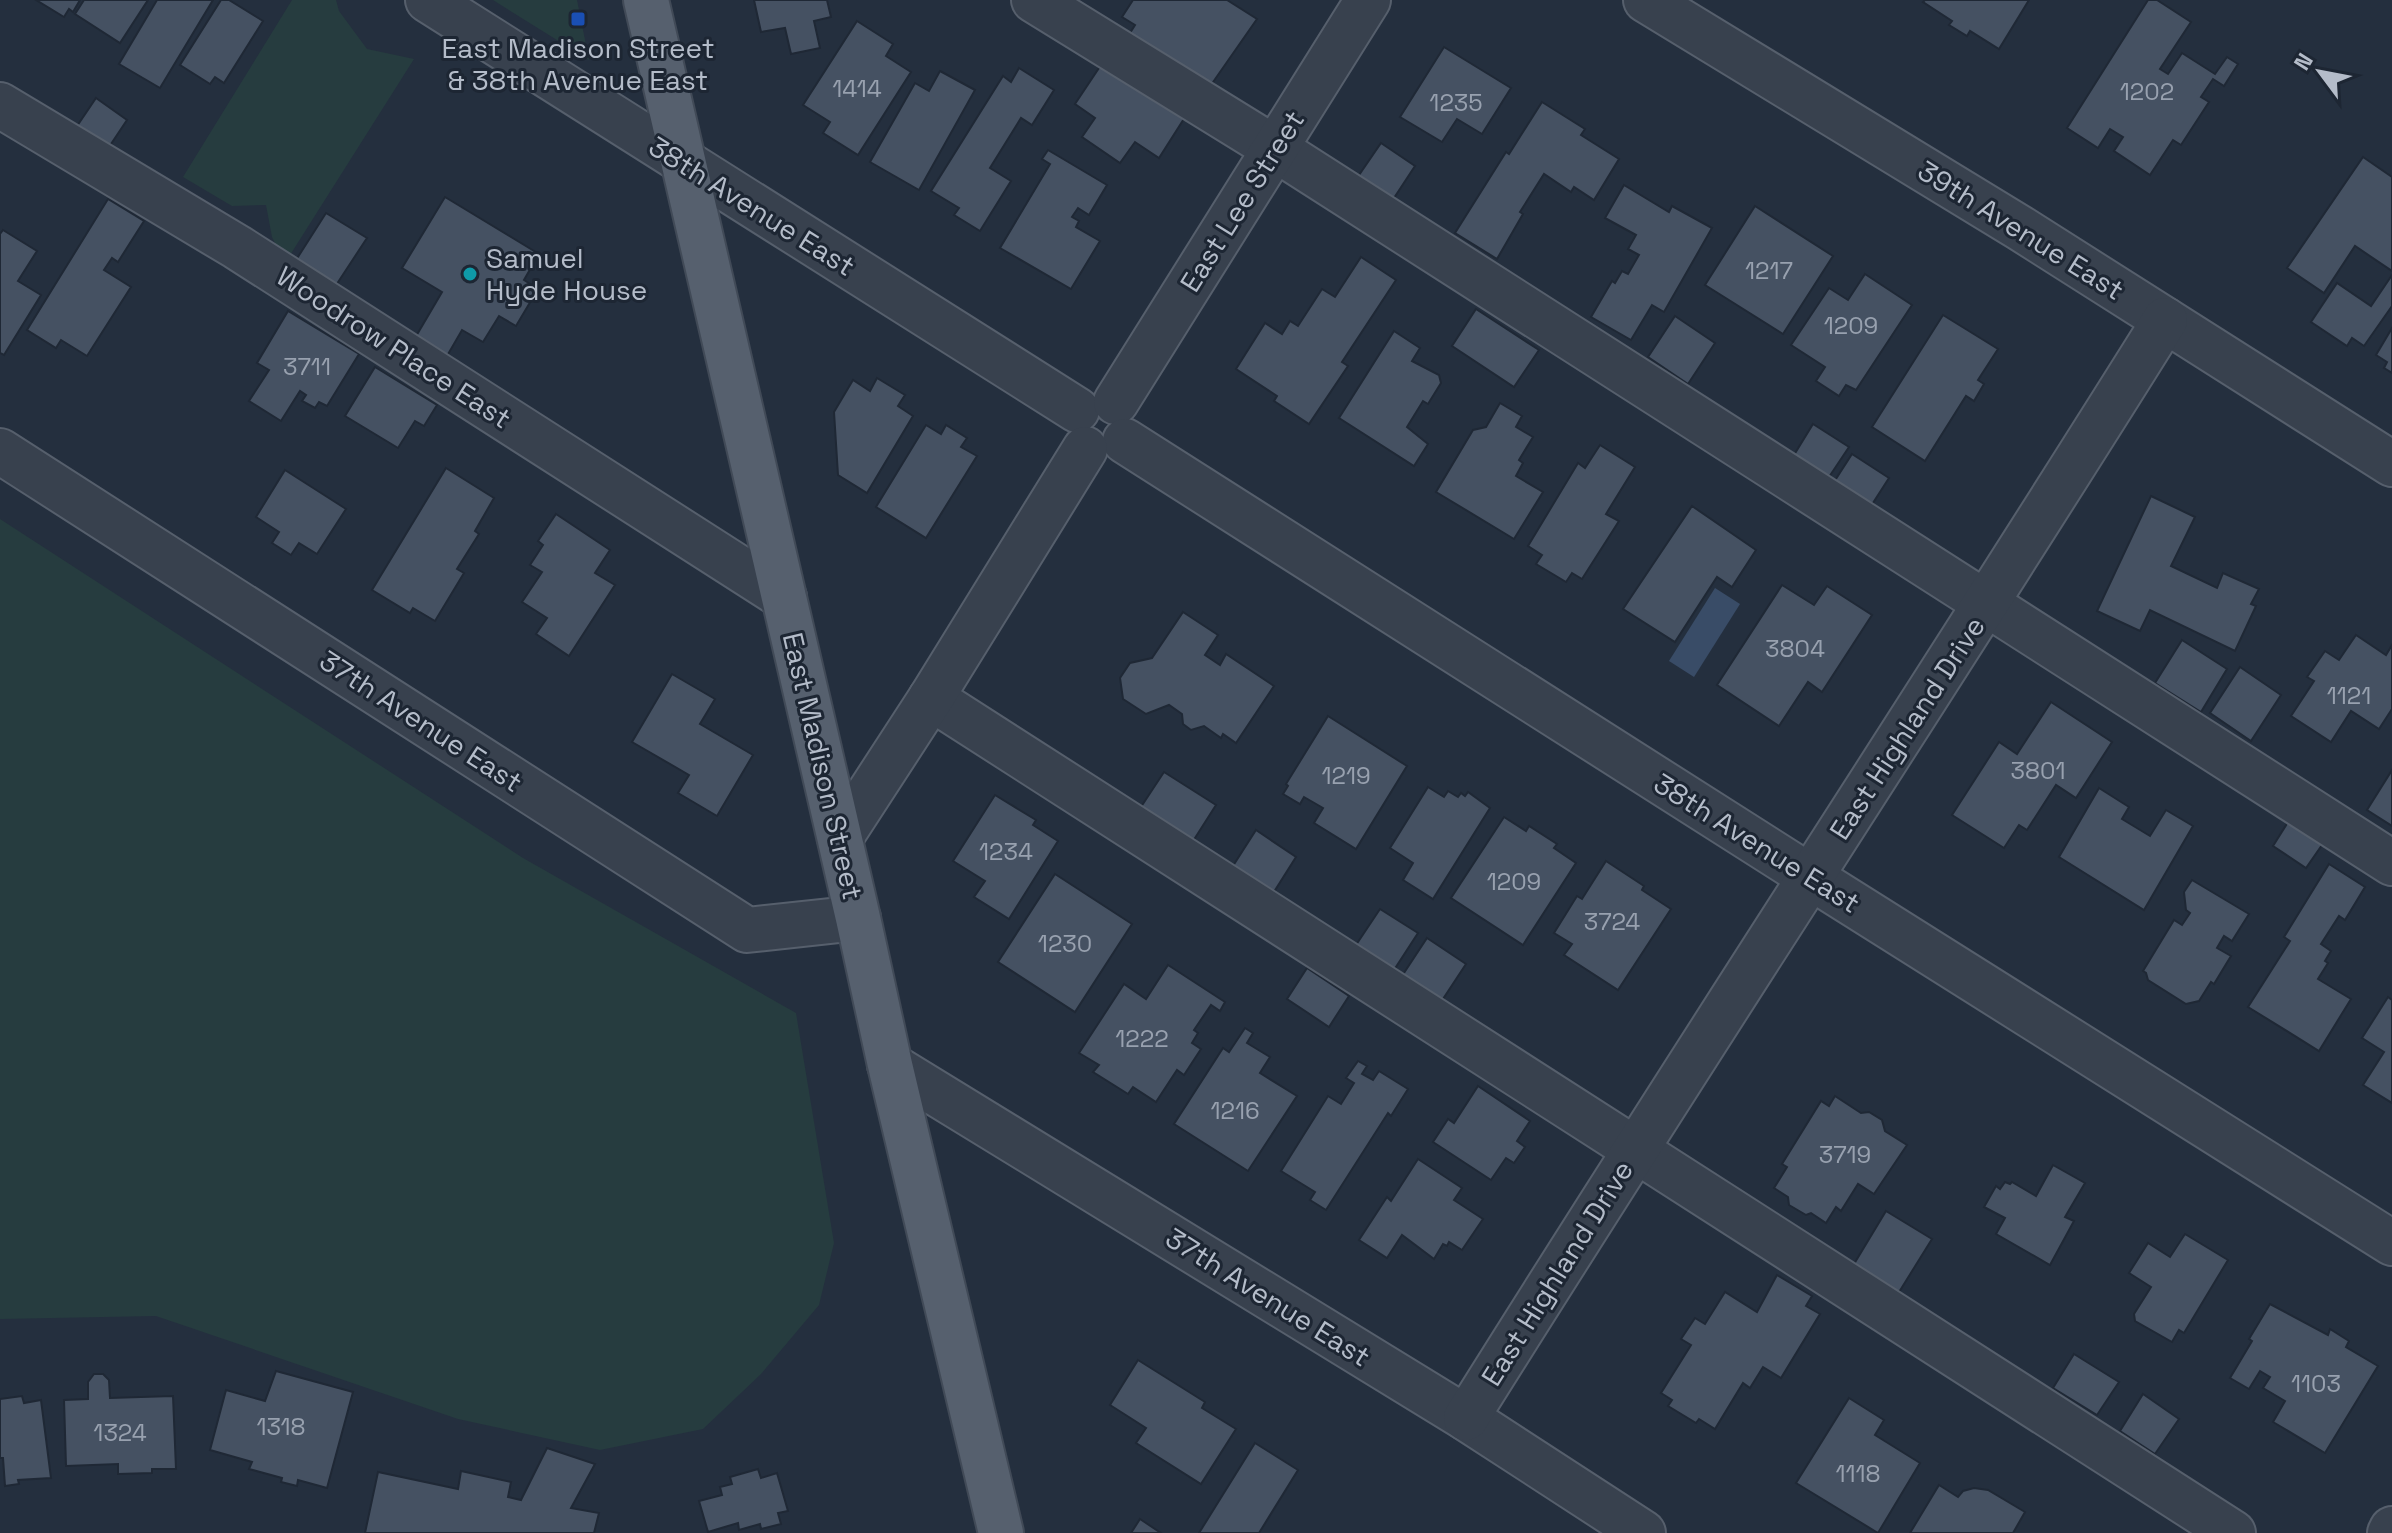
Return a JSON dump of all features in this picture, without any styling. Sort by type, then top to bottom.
[{"type":"main road","name":"East Madison Street","points":[[646,0],[890,1065],[1008,1527]]},
{"type":"street","name":"38th Avenue East","points":[[428,0],[2392,1243]]},
{"type":"street","points":[[1034,0],[1274,148],[2392,863]]},
{"type":"street","name":"East Lee Street","points":[[840,838],[1368,0]]},
{"type":"street","name":"39th Avenue East","points":[[1646,0],[2020,228],[2392,464]]},
{"type":"street","name":"Woodrow Place East","points":[[0,105],[237,247],[784,597]]},
{"type":"street","name":"East Highland Drive","points":[[1466,1418],[1634,1151],[1988,603],[2165,320]]},
{"type":"street","name":"37th Avenue East","points":[[0,451],[747,930],[858,918]]},
{"type":"street","points":[[931,698],[2233,1533]]},
{"type":"street","name":"37th Avenue East","points":[[890,1065],[1466,1418],[1643,1533]]},
{"type":"green space","points":[[292,0],[336,0],[339,11],[367,49],[414,59],[285,263],[272,237],[266,205],[232,206],[183,177]]},
{"type":"green space","points":[[493,0],[577,0],[589,60]]},
{"type":"green space","points":[[0,519],[523,858],[796,1013],[834,1243],[819,1305],[761,1374],[703,1429],[600,1450],[458,1419],[156,1316],[0,1319]]},
{"type":"water","points":[[1715,588],[1740,604],[1694,677],[1669,661]]},
{"type":"building","points":[[36,0],[80,0],[73,12],[69,9],[64,17]]},
{"type":"building","points":[[84,0],[148,0],[120,43],[75,14]]},
{"type":"building","points":[[157,0],[213,0],[160,88],[119,64]]},
{"type":"building","points":[[221,0],[229,0],[263,21],[224,83],[215,77],[210,84],[180,65]]},
{"type":"building","points":[[754,0],[827,0],[831,17],[814,21],[820,48],[791,54],[785,28],[761,32]]},
{"type":"building","points":[[1133,0],[1227,0],[1257,19],[1211,85],[1130,33],[1135,25],[1122,17]]},
{"type":"building","points":[[2029,0],[1999,49],[1970,31],[1967,36],[1949,25],[1952,21],[1923,2]]},
{"type":"building","points":[[2148,0],[2157,0],[2191,22],[2160,69],[2168,74],[2182,53],[2215,74],[2227,57],[2238,64],[2224,86],[2213,79],[2201,97],[2209,102],[2181,145],[2173,140],[2150,175],[2114,151],[2123,137],[2110,129],[2098,148],[2067,128]]},
{"type":"building","points":[[857,21],[893,44],[886,56],[911,72],[858,155],[823,133],[830,122],[803,105]]},
{"type":"building","points":[[1444,47],[1511,88],[1482,134],[1457,119],[1442,142],[1400,117]]},
{"type":"building","points":[[1105,59],[1187,114],[1159,158],[1135,142],[1120,163],[1082,137],[1095,118],[1075,104]]},
{"type":"building","points":[[1019,68],[1054,90],[1032,125],[1021,118],[990,168],[1011,181],[980,231],[954,215],[959,208],[931,191],[1003,76],[1011,82]]},
{"type":"building","points":[[940,71],[975,90],[919,190],[870,162],[915,83],[929,91]]},
{"type":"building","points":[[96,98],[127,120],[103,156],[71,135]]},
{"type":"building","points":[[1542,102],[1585,129],[1581,135],[1619,159],[1594,200],[1574,187],[1571,192],[1544,174],[1520,212],[1523,214],[1497,259],[1455,233]]},
{"type":"building","points":[[1381,143],[1415,166],[1392,201],[1357,178]]},
{"type":"building","points":[[1048,150],[1107,185],[1089,215],[1078,208],[1072,217],[1079,221],[1076,227],[1100,241],[1071,289],[1000,248],[1050,164],[1042,159]]},
{"type":"building","points":[[2363,157],[2392,177],[2392,271],[2355,246],[2324,293],[2287,268]]},
{"type":"building","points":[[1624,185],[1669,212],[1672,206],[1712,228],[1664,312],[1652,305],[1631,340],[1591,317],[1612,281],[1615,283],[1622,271],[1628,274],[1639,255],[1628,249],[1636,235],[1605,218]]},
{"type":"building","name":"Samuel Hyde House","points":[[445,197],[539,254],[524,280],[538,289],[516,326],[499,316],[483,342],[462,330],[447,356],[415,338],[442,292],[402,268]]},
{"type":"building","points":[[108,199],[144,221],[118,262],[112,258],[104,270],[131,287],[87,356],[61,340],[56,348],[27,330]]},
{"type":"building","points":[[1755,206],[1833,256],[1783,334],[1705,285]]},
{"type":"building","points":[[326,213],[367,238],[329,296],[289,271]]},
{"type":"building","points":[[3,230],[37,251],[18,281],[41,295],[4,355],[0,353],[0,234]]},
{"type":"building","points":[[1361,257],[1396,280],[1342,362],[1348,366],[1309,424],[1274,401],[1277,396],[1236,369],[1265,323],[1282,334],[1290,321],[1298,326],[1322,289],[1335,297]]},
{"type":"building","points":[[1865,274],[1912,305],[1856,390],[1846,385],[1839,396],[1816,381],[1825,367],[1791,345],[1829,288],[1848,300]]},
{"type":"building","points":[[2392,275],[2392,306],[2364,346],[2352,338],[2347,346],[2311,322],[2337,283],[2371,306]]},
{"type":"building","points":[[1476,309],[1539,350],[1514,387],[1452,346]]},
{"type":"building","points":[[288,311],[359,354],[327,406],[319,402],[315,408],[302,401],[306,395],[300,391],[281,421],[249,401],[269,370],[257,363]]},
{"type":"building","points":[[1943,315],[1998,349],[1978,380],[1984,384],[1974,401],[1966,396],[1925,461],[1872,427]]},
{"type":"building","points":[[1675,316],[1715,343],[1688,384],[1648,357]]},
{"type":"building","points":[[2392,328],[2392,373],[2384,368],[2387,362],[2376,355]]},
{"type":"building","points":[[1394,331],[1420,348],[1412,361],[1439,375],[1441,383],[1428,404],[1423,401],[1407,427],[1428,444],[1414,466],[1339,418]]},
{"type":"building","points":[[375,367],[437,405],[424,426],[415,421],[398,448],[345,416]]},
{"type":"building","points":[[877,378],[905,395],[898,406],[913,416],[867,493],[838,475],[834,412],[853,380],[870,391]]},
{"type":"building","points":[[1500,403],[1522,416],[1516,427],[1533,437],[1519,460],[1523,463],[1516,476],[1543,492],[1514,539],[1436,492],[1473,430],[1486,427]]},
{"type":"building","points":[[1813,424],[1849,447],[1829,477],[1794,455]]},
{"type":"building","points":[[926,425],[941,434],[946,425],[967,438],[961,447],[977,456],[926,538],[876,507]]},
{"type":"building","points":[[1600,445],[1635,467],[1606,514],[1619,521],[1582,579],[1572,573],[1566,582],[1536,564],[1542,555],[1528,546],[1578,463],[1585,468]]},
{"type":"building","points":[[1852,454],[1889,478],[1871,506],[1834,482]]},
{"type":"building","points":[[446,468],[494,498],[475,531],[479,534],[457,569],[464,573],[435,621],[413,608],[410,613],[372,590]]},
{"type":"building","points":[[285,470],[346,509],[317,554],[299,543],[291,555],[272,543],[279,532],[256,517]]},
{"type":"building","points":[[2151,496],[2195,517],[2171,566],[2217,588],[2223,573],[2259,589],[2251,604],[2256,606],[2235,651],[2150,610],[2140,631],[2097,611]]},
{"type":"building","points":[[1692,506],[1756,550],[1732,587],[1717,577],[1675,642],[1623,609]]},
{"type":"building","points":[[556,514],[610,550],[595,573],[615,585],[569,656],[536,634],[547,618],[522,602],[542,572],[530,565],[543,545],[538,541]]},
{"type":"building","points":[[1782,585],[1814,605],[1827,586],[1872,615],[1822,692],[1808,682],[1779,726],[1717,685]]},
{"type":"building","points":[[1183,612],[1218,635],[1205,655],[1220,665],[1226,654],[1274,686],[1236,743],[1223,734],[1221,738],[1204,726],[1191,730],[1183,724],[1182,714],[1169,705],[1146,714],[1123,699],[1120,678],[1130,663],[1152,658]]},
{"type":"building","points":[[2356,635],[2386,655],[2392,645],[2392,709],[2379,729],[2351,711],[2331,742],[2291,716],[2314,681],[2307,677],[2325,651],[2339,660]]},
{"type":"building","points":[[2182,640],[2227,669],[2201,712],[2155,683]]},
{"type":"building","points":[[2240,667],[2281,695],[2251,741],[2210,713]]},
{"type":"building","points":[[672,674],[715,699],[700,724],[753,755],[717,816],[678,793],[689,775],[632,742]]},
{"type":"building","points":[[2051,702],[2112,742],[2076,798],[2056,785],[2027,830],[2019,825],[2004,848],[1952,815],[1999,742],[2017,754]]},
{"type":"building","points":[[1328,716],[1407,766],[1356,849],[1314,823],[1323,808],[1304,797],[1300,804],[1283,794]]},
{"type":"building","points":[[2392,770],[2392,826],[2367,810]]},
{"type":"building","points":[[1164,772],[1216,805],[1188,849],[1135,816]]},
{"type":"building","points":[[1428,787],[1444,797],[1448,791],[1458,797],[1468,792],[1490,808],[1433,899],[1403,880],[1413,863],[1390,848]]},
{"type":"building","points":[[2099,788],[2129,807],[2122,819],[2150,836],[2166,810],[2193,826],[2144,910],[2059,857]]},
{"type":"building","points":[[995,795],[1036,820],[1033,825],[1058,841],[1009,919],[974,897],[985,881],[953,861]]},
{"type":"building","points":[[1504,817],[1526,831],[1529,826],[1557,844],[1554,848],[1576,863],[1523,945],[1451,898]]},
{"type":"building","points":[[2288,822],[2322,845],[2306,868],[2273,846]]},
{"type":"building","points":[[1256,830],[1296,857],[1272,895],[1231,869]]},
{"type":"building","points":[[1606,861],[1644,886],[1642,890],[1671,909],[1618,990],[1564,955],[1572,944],[1554,933],[1577,896],[1582,899]]},
{"type":"building","points":[[2329,864],[2365,887],[2345,920],[2339,916],[2321,944],[2331,951],[2318,979],[2351,999],[2319,1051],[2248,1007],[2290,941],[2284,937]]},
{"type":"building","points":[[1055,874],[1132,924],[1075,1012],[998,962]]},
{"type":"building","points":[[2192,880],[2249,914],[2232,941],[2224,936],[2217,948],[2231,956],[2214,984],[2211,982],[2199,1001],[2186,1004],[2148,980],[2143,971],[2174,920],[2182,925],[2190,913],[2186,910],[2184,892]]},
{"type":"building","points":[[1380,909],[1418,933],[1392,973],[1354,948]]},
{"type":"building","points":[[1427,938],[1466,964],[1439,1005],[1400,979]]},
{"type":"building","points":[[1168,965],[1225,1002],[1220,1011],[1211,1005],[1194,1030],[1198,1033],[1192,1043],[1201,1049],[1184,1075],[1177,1070],[1156,1102],[1133,1087],[1128,1094],[1093,1072],[1099,1065],[1079,1053],[1124,984],[1146,999]]},
{"type":"building","points":[[1307,968],[1349,996],[1329,1027],[1287,999]]},
{"type":"building","points":[[2388,997],[2392,1000],[2392,1103],[2363,1085],[2384,1052],[2362,1038]]},
{"type":"building","points":[[1245,1028],[1253,1033],[1247,1043],[1270,1057],[1260,1073],[1297,1096],[1248,1171],[1174,1124],[1223,1048],[1229,1052]]},
{"type":"building","points":[[1358,1061],[1367,1066],[1362,1074],[1373,1080],[1379,1071],[1408,1089],[1391,1116],[1388,1113],[1326,1210],[1310,1200],[1315,1192],[1281,1171],[1328,1096],[1341,1104],[1354,1083],[1346,1078]]},
{"type":"building","points":[[1478,1086],[1530,1121],[1517,1141],[1525,1147],[1514,1163],[1506,1158],[1491,1180],[1433,1142],[1448,1119],[1454,1123]]},
{"type":"building","points":[[1835,1096],[1861,1113],[1869,1112],[1882,1120],[1885,1131],[1907,1145],[1874,1194],[1858,1184],[1841,1211],[1836,1207],[1826,1223],[1811,1213],[1806,1215],[1789,1205],[1788,1197],[1774,1188],[1787,1167],[1782,1164],[1821,1101],[1829,1106]]},
{"type":"building","points":[[1418,1159],[1462,1188],[1454,1200],[1483,1219],[1462,1250],[1449,1242],[1447,1246],[1443,1244],[1434,1259],[1402,1235],[1387,1258],[1359,1240],[1387,1197],[1391,1201]]},
{"type":"building","points":[[2053,1165],[2085,1183],[2065,1217],[2074,1221],[2050,1265],[1996,1234],[2005,1218],[1984,1207],[1996,1186],[2000,1189],[2005,1182],[2012,1182],[2036,1196]]},
{"type":"building","points":[[1886,1211],[1932,1239],[1896,1297],[1851,1269]]},
{"type":"building","points":[[2185,1234],[2228,1260],[2184,1333],[2179,1330],[2172,1342],[2135,1321],[2134,1314],[2151,1287],[2129,1273],[2148,1243],[2170,1257]]},
{"type":"building","points":[[1777,1275],[1812,1296],[1806,1306],[1820,1314],[1781,1378],[1763,1367],[1750,1388],[1743,1383],[1715,1429],[1699,1419],[1696,1423],[1668,1406],[1672,1400],[1661,1393],[1691,1345],[1681,1339],[1695,1318],[1705,1324],[1725,1292],[1757,1312]]},
{"type":"building","points":[[2270,1304],[2328,1335],[2330,1329],[2349,1341],[2346,1347],[2378,1366],[2325,1453],[2273,1422],[2285,1401],[2263,1388],[2270,1377],[2260,1371],[2249,1389],[2230,1378]]},
{"type":"building","points":[[2074,1354],[2119,1382],[2097,1415],[2053,1388]]},
{"type":"building","points":[[1138,1360],[1205,1402],[1202,1408],[1236,1429],[1201,1484],[1136,1443],[1146,1428],[1110,1405]]},
{"type":"building","points":[[276,1371],[353,1392],[327,1488],[298,1480],[297,1486],[281,1482],[282,1478],[249,1469],[252,1462],[210,1450],[226,1390],[265,1401]]},
{"type":"building","points":[[94,1374],[103,1374],[109,1380],[110,1398],[173,1396],[176,1469],[118,1474],[118,1464],[66,1466],[64,1400],[88,1399],[88,1382]]},
{"type":"building","points":[[2143,1394],[2179,1419],[2155,1454],[2120,1431]]},
{"type":"building","points":[[22,1396],[24,1403],[41,1400],[51,1478],[18,1480],[19,1484],[5,1486],[3,1458],[0,1458],[0,1399]]},
{"type":"building","points":[[1849,1398],[1884,1420],[1875,1435],[1920,1463],[1878,1533],[1796,1483]]},
{"type":"building","points":[[1255,1443],[1298,1470],[1259,1533],[1199,1533]]},
{"type":"building","points":[[547,1448],[595,1464],[571,1508],[599,1513],[594,1533],[365,1533],[378,1472],[458,1489],[461,1471],[511,1482],[508,1497],[521,1500]]},
{"type":"building","points":[[758,1469],[761,1478],[777,1473],[788,1511],[778,1513],[781,1524],[761,1529],[760,1524],[739,1530],[738,1523],[708,1532],[699,1501],[722,1495],[720,1487],[732,1484],[730,1477]]},
{"type":"building","points":[[1939,1485],[1958,1497],[1963,1491],[1974,1488],[1988,1490],[2025,1512],[2013,1533],[1910,1533]]},
{"type":"building","points":[[1140,1519],[1161,1533],[1131,1533]]},
{"type":"place","name":"East Madison Street & 38th Avenue East","points":[[578,19]]},
{"type":"place","name":"Samuel Hyde House","points":[[470,274]]}]
